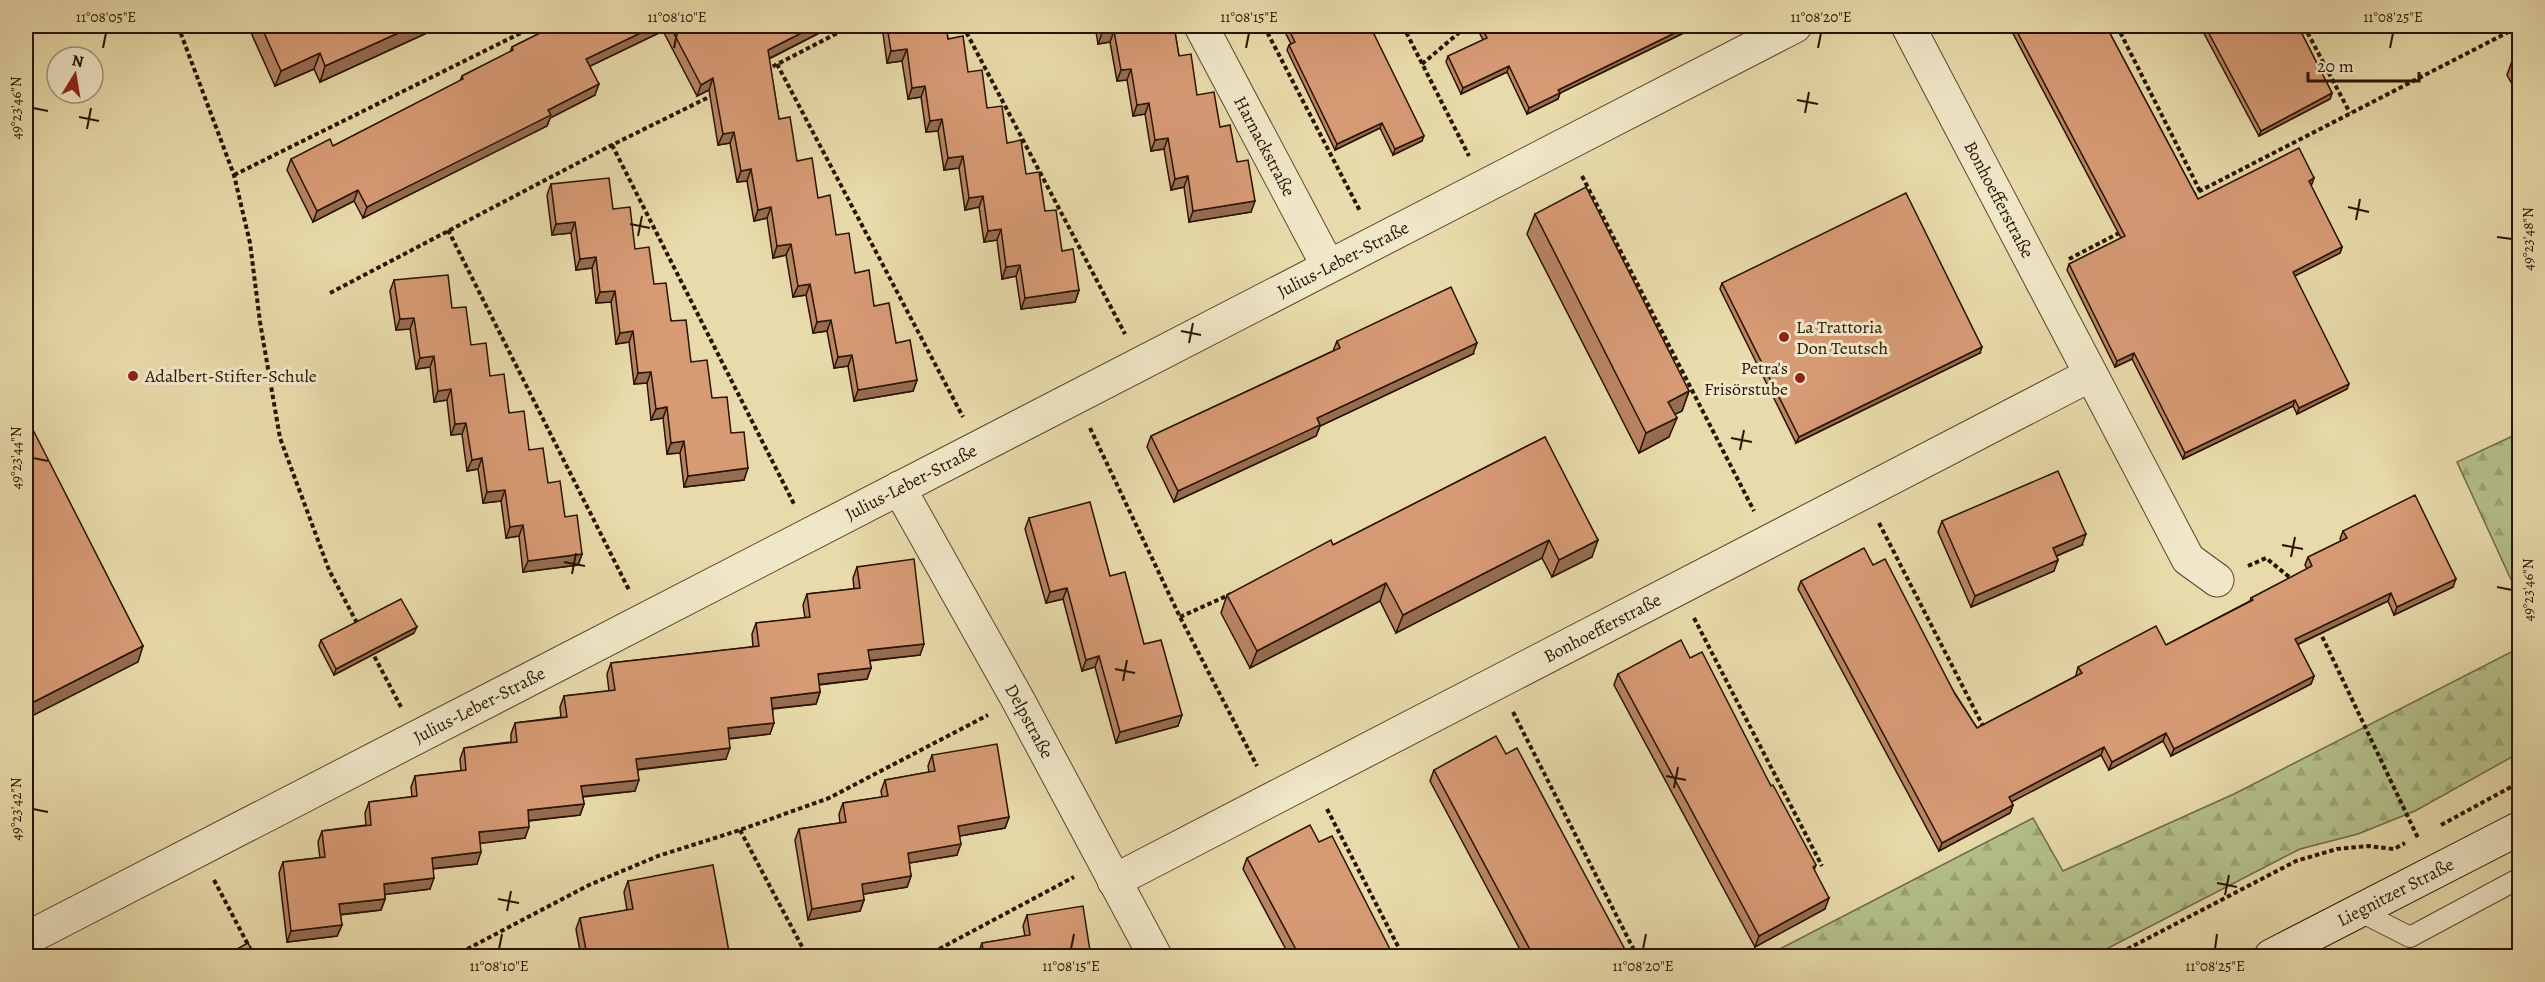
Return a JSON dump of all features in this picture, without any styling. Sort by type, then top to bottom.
[{"type":"street","name":"Harnackstraße","points":[[1201,26],[1328,266]]},
{"type":"street","name":"Julius-Leber-Straße","points":[[26,939],[1795,26]]},
{"type":"street","name":"Bonhoefferstraße","points":[[1908,26],[2188,559],[2217,580]]},
{"type":"street","name":"Bonhoefferstraße","points":[[1109,871],[1274,798],[2090,375]]},
{"type":"street","name":"Delpstraße","points":[[899,488],[1018,700],[1155,957]]},
{"type":"street","name":"Liegnitzer Straße","points":[[2271,957],[2520,828]]},
{"type":"lane","points":[[2359,911],[2410,937],[2520,878]]},
{"type":"path","points":[[178,26],[234,175],[250,243],[260,322],[280,438],[329,570],[362,633]]},
{"type":"path","points":[[234,175],[535,26]]},
{"type":"path","points":[[757,74],[851,26]]},
{"type":"path","points":[[963,26],[1140,364]]},
{"type":"path","points":[[1264,26],[1376,242]]},
{"type":"path","points":[[1403,26],[1484,186]]},
{"type":"path","points":[[1422,64],[1467,26]]},
{"type":"path","points":[[2117,26],[2200,191]]},
{"type":"path","points":[[2304,26],[2350,113]]},
{"type":"path","points":[[2190,196],[2520,26]]},
{"type":"path","points":[[777,64],[979,447]]},
{"type":"path","points":[[330,293],[612,145],[715,94]]},
{"type":"path","points":[[1566,144],[1769,541]]},
{"type":"path","points":[[612,145],[809,534]]},
{"type":"path","points":[[2039,274],[2129,228]]},
{"type":"path","points":[[448,230],[644,620]]},
{"type":"path","points":[[1076,397],[1180,617],[1274,798]]},
{"type":"path","points":[[1863,493],[1986,731]]},
{"type":"path","points":[[2217,580],[2266,558],[2296,583]]},
{"type":"path","points":[[1679,588],[1822,866]]},
{"type":"path","points":[[1180,617],[1232,593]]},
{"type":"path","points":[[2317,625],[2418,838]]},
{"type":"path","points":[[368,643],[417,737]]},
{"type":"path","points":[[1498,682],[1637,957]]},
{"type":"path","points":[[454,957],[589,885],[658,856],[829,798],[1018,700]]},
{"type":"path","points":[[1312,778],[1403,957]]},
{"type":"path","points":[[2438,827],[2520,782]]},
{"type":"path","points":[[740,830],[807,957]]},
{"type":"path","points":[[2114,957],[2296,861],[2337,849],[2368,846],[2394,849],[2428,832]]},
{"type":"path","points":[[199,850],[254,957]]},
{"type":"path","points":[[926,957],[1109,871]]},
{"type":"path","points":[[469,948],[473,957]]},
{"type":"green space","points":[[2519,433],[2519,597],[2457,462]]},
{"type":"green space","points":[[2519,648],[2519,753],[2415,811],[2358,834],[2300,849],[2093,956],[1766,956],[2033,818],[2063,871],[2234,794]]},
{"type":"building","points":[[261,26],[414,26],[325,66],[320,53],[281,71]]},
{"type":"building","points":[[554,26],[655,26],[586,59],[599,84],[548,110],[551,115],[367,207],[358,190],[317,211],[291,159],[330,139],[333,146],[463,79],[462,76]]},
{"type":"building","points":[[670,26],[815,26],[768,50],[779,119],[790,117],[797,161],[812,158],[818,198],[830,195],[836,235],[849,233],[855,273],[869,270],[874,306],[889,303],[896,343],[910,340],[917,380],[858,390],[852,355],[838,357],[831,320],[817,322],[810,284],[798,286],[791,244],[777,246],[771,207],[758,210],[751,169],[741,171],[734,132],[723,134],[713,78],[701,85]]},
{"type":"building","points":[[887,26],[946,26],[948,39],[963,36],[968,72],[982,70],[987,108],[1002,106],[1007,143],[1021,140],[1026,174],[1039,172],[1045,211],[1056,210],[1062,251],[1073,249],[1079,290],[1025,298],[1020,265],[1006,267],[1001,229],[988,231],[983,196],[969,198],[963,156],[948,158],[942,119],[930,121],[925,86],[912,88],[907,49],[891,51]]},
{"type":"building","points":[[1101,26],[1174,26],[1179,56],[1191,54],[1197,95],[1214,92],[1220,127],[1230,125],[1237,162],[1248,160],[1255,201],[1193,211],[1188,176],[1175,179],[1168,138],[1155,140],[1149,103],[1137,105],[1131,69],[1121,70],[1114,31],[1102,33]]},
{"type":"building","points":[[1287,26],[1370,26],[1424,136],[1395,149],[1382,123],[1337,144],[1289,45],[1295,42]]},
{"type":"building","points":[[1481,26],[1689,26],[1558,90],[1560,93],[1529,108],[1509,66],[1463,88],[1448,56],[1487,38]]},
{"type":"building","points":[[2014,26],[2106,26],[2198,199],[2299,148],[2314,178],[2309,181],[2342,247],[2293,272],[2349,384],[2299,408],[2295,400],[2185,453],[2134,353],[2117,361],[2069,264],[2125,236]]},
{"type":"building","points":[[2205,26],[2298,26],[2332,93],[2261,131]]},
{"type":"building","points":[[609,178],[613,209],[630,207],[635,249],[649,247],[654,284],[666,283],[671,321],[686,320],[691,362],[707,360],[712,398],[727,397],[731,433],[744,432],[748,468],[688,476],[684,441],[671,443],[667,407],[656,409],[651,372],[638,373],[633,331],[620,333],[615,291],[600,292],[596,257],[580,259],[575,222],[556,224],[551,184]]},
{"type":"building","points":[[1586,187],[1689,391],[1668,402],[1677,418],[1646,433],[1535,214]]},
{"type":"building","points":[[1906,193],[1982,347],[1799,437],[1722,283]]},
{"type":"building","points":[[448,275],[452,308],[466,307],[471,345],[486,343],[490,376],[504,374],[509,413],[524,411],[529,450],[543,448],[548,483],[560,481],[565,517],[577,515],[582,554],[528,561],[523,525],[510,527],[505,490],[487,492],[482,458],[472,460],[466,423],[455,424],[451,389],[438,391],[434,356],[420,358],[414,318],[400,319],[394,280]]},
{"type":"building","points":[[1451,287],[1477,343],[1317,418],[1320,425],[1178,491],[1151,436],[1340,348],[1337,341]]},
{"type":"building","points":[[26,416],[143,646],[26,706]]},
{"type":"building","points":[[1545,437],[1598,540],[1559,560],[1549,540],[1403,615],[1386,583],[1257,651],[1227,595],[1331,540],[1333,545]]},
{"type":"building","points":[[2058,471],[2086,534],[2053,548],[2058,560],[1975,596],[1942,521]]},
{"type":"building","points":[[2415,495],[2456,579],[2397,607],[2391,593],[2295,639],[2314,676],[2174,749],[2166,733],[2112,762],[2104,747],[2009,797],[2013,805],[1942,843],[1801,581],[1864,548],[1873,565],[1885,559],[1955,694],[1977,728],[2082,673],[2078,667],[2156,626],[2166,645],[2253,600],[2251,598],[2312,566],[2308,557],[2347,538],[2343,531]]},
{"type":"building","points":[[1090,502],[1110,576],[1125,572],[1144,644],[1161,640],[1182,715],[1120,732],[1099,656],[1086,660],[1067,588],[1050,592],[1029,518]]},
{"type":"building","points":[[914,559],[924,644],[868,650],[871,668],[818,674],[820,692],[771,698],[774,723],[728,728],[730,748],[636,759],[639,780],[581,786],[584,804],[528,810],[529,827],[479,832],[481,852],[432,858],[434,878],[384,884],[385,899],[339,904],[342,925],[291,931],[283,862],[325,857],[322,831],[371,825],[369,802],[417,796],[415,776],[466,770],[464,748],[517,742],[515,723],[567,717],[564,696],[615,690],[611,663],[759,646],[756,623],[810,617],[807,594],[860,588],[857,567]]},
{"type":"building","points":[[401,599],[417,627],[336,669],[321,640]]},
{"type":"building","points":[[1681,640],[1690,658],[1702,652],[1771,786],[1773,785],[1816,865],[1813,867],[1829,898],[1759,936],[1618,674]]},
{"type":"building","points":[[1496,736],[1506,754],[1517,748],[1629,957],[1534,957],[1434,770]]},
{"type":"building","points":[[997,744],[1009,817],[958,826],[961,844],[908,853],[911,876],[862,884],[864,900],[812,909],[799,829],[846,822],[843,803],[888,796],[885,780],[935,771],[932,755]]},
{"type":"building","points":[[1310,825],[1319,842],[1332,836],[1394,957],[1300,957],[1247,858]]},
{"type":"building","points":[[713,865],[730,957],[549,957],[586,950],[580,918],[633,909],[628,881]]},
{"type":"building","points":[[1083,906],[1091,957],[984,957],[982,943],[1030,935],[1027,915]]},
{"type":"building","points":[[248,943],[255,957],[222,957]]},
{"type":"place","name":"La Trattoria Don Teutsch","points":[[1784,337]]},
{"type":"place","name":"Adalbert-Stifter-Schule","points":[[133,376]]},
{"type":"place","name":"Petra's Frisörstube","points":[[1800,378]]}]
